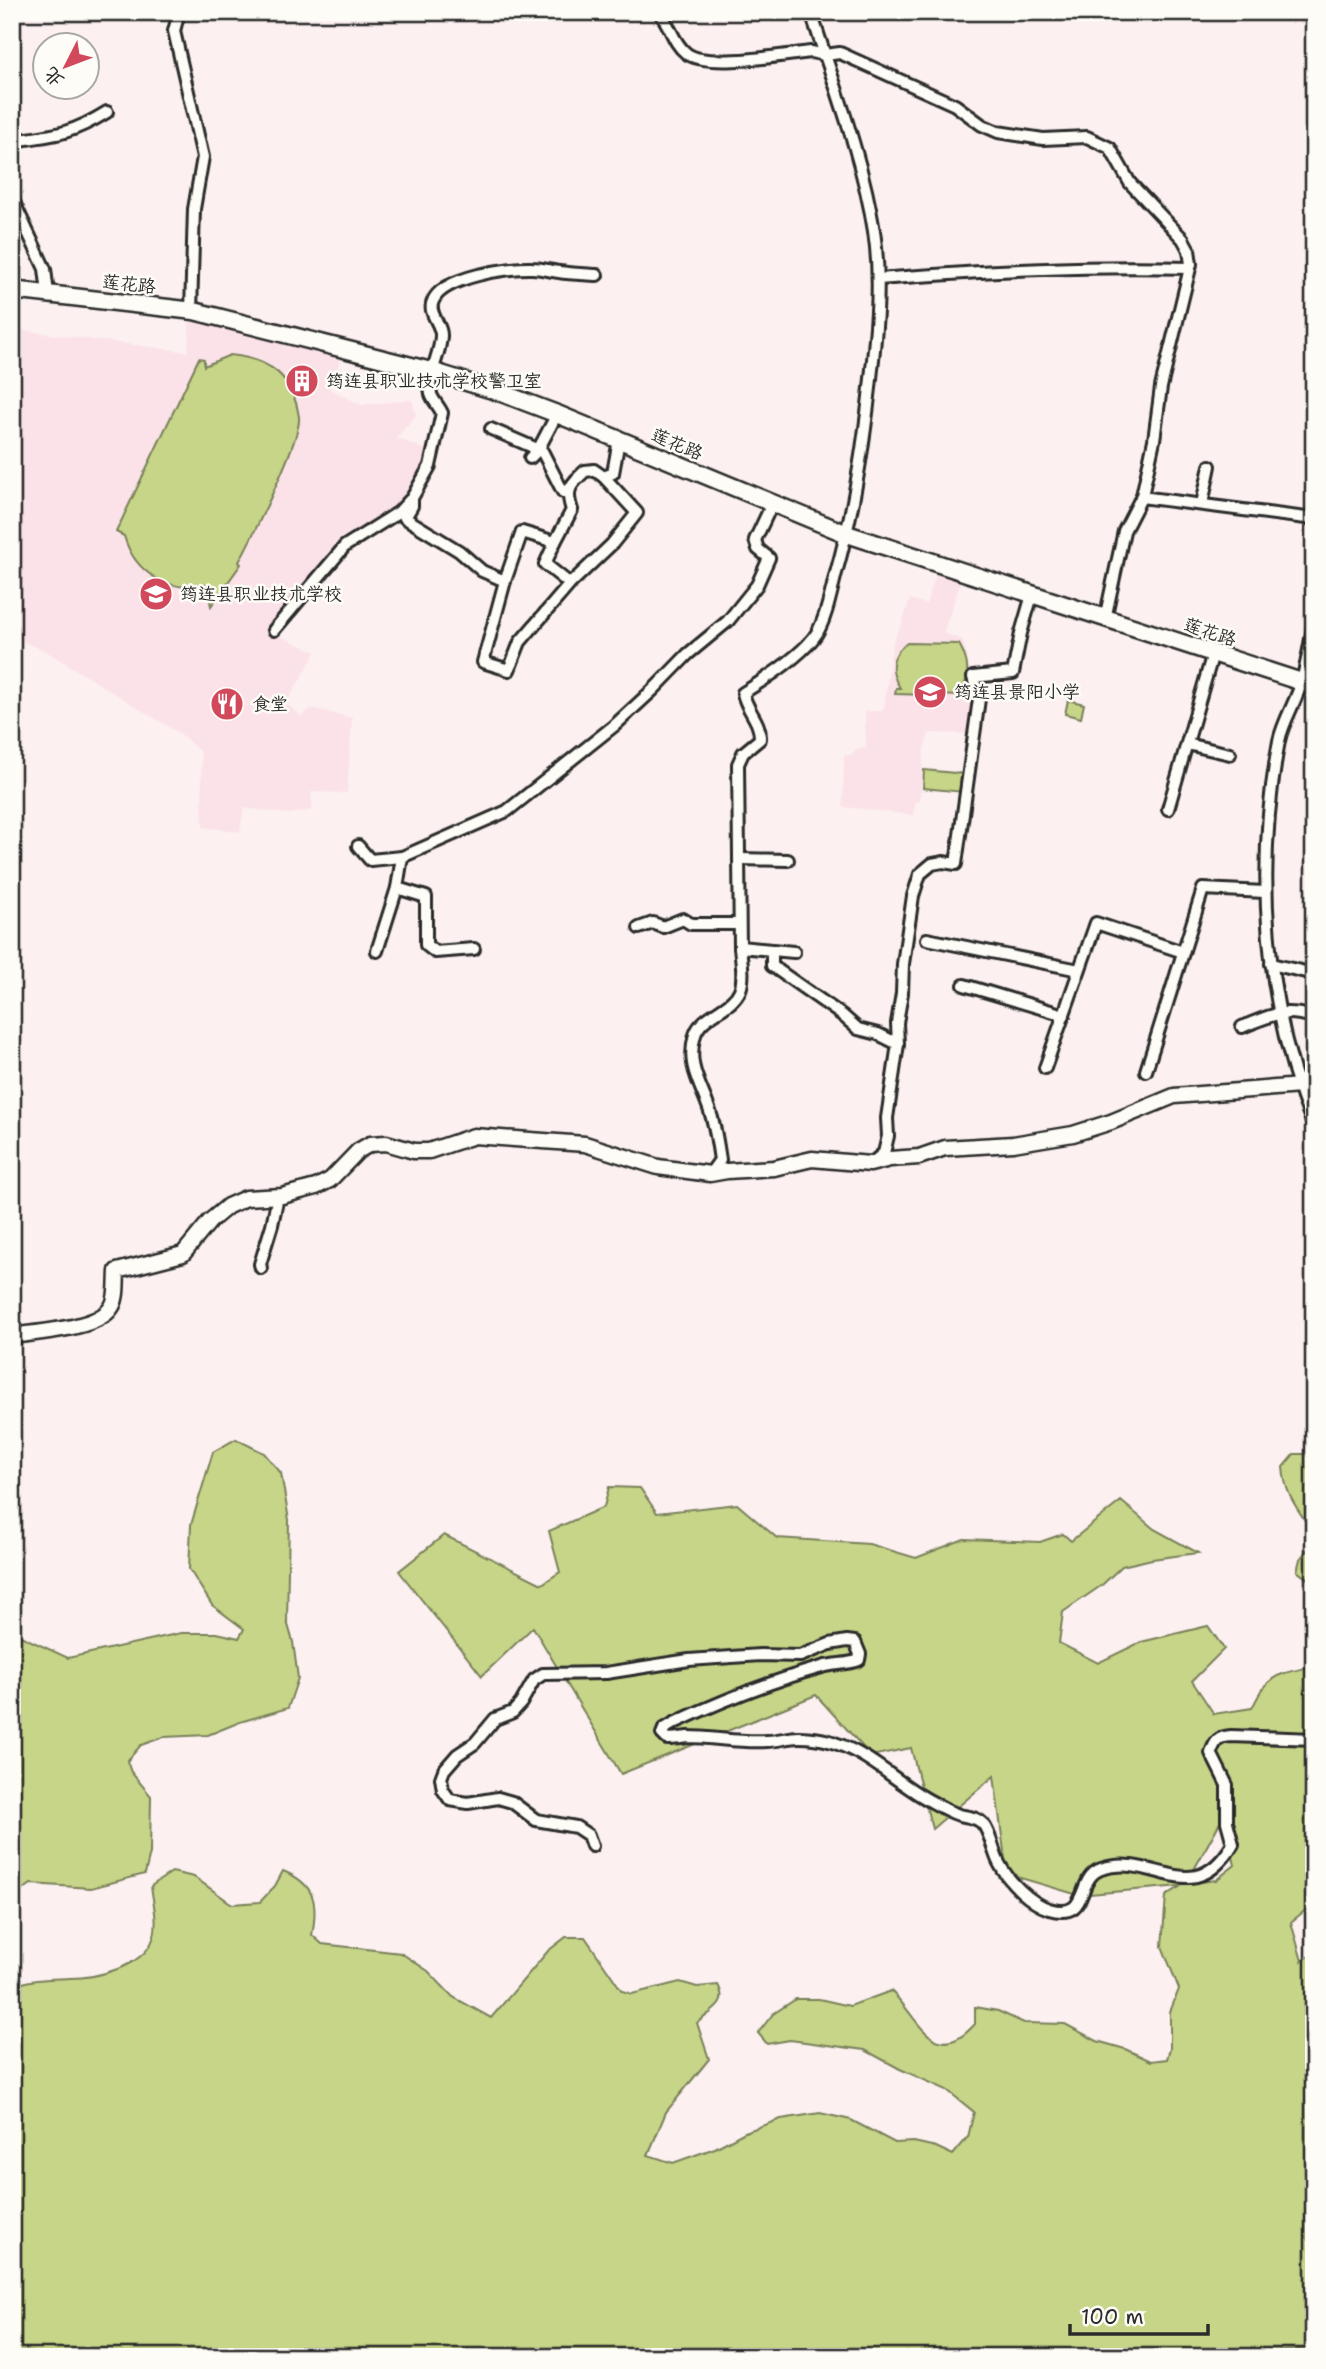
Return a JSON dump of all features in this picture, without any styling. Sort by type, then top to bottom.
[{"type":"main road","name":"莲花路","points":[[12,290],[191,311],[431,371],[557,414],[847,534],[1308,684]]},
{"type":"street","points":[[179,12],[174,31],[203,157],[194,209],[191,311]]},
{"type":"street","points":[[659,12],[668,22],[683,51],[702,61],[811,52],[840,54],[956,105],[982,125],[998,132],[1043,139],[1087,137],[1110,148],[1130,183],[1183,239],[1189,250],[1190,268],[1161,387],[1154,440],[1141,497],[1124,531],[1105,619]]},
{"type":"street","points":[[710,1174],[720,1160],[712,1116],[695,1079],[692,1059],[695,1033],[706,1020],[731,1002],[740,990],[743,971],[740,947],[738,764],[743,753],[760,739],[761,730],[745,704],[743,693],[804,649],[816,636],[824,617],[847,534],[862,465],[874,344],[878,279],[874,231],[858,158],[811,12]]},
{"type":"street","points":[[12,141],[66,134],[107,112]]},
{"type":"street","points":[[12,198],[45,269],[48,295]]},
{"type":"street","points":[[274,630],[345,546],[399,512],[412,498],[430,466],[442,413],[432,398],[431,371],[442,333],[431,307],[433,299],[440,291],[473,276],[511,270],[532,268],[597,275]]},
{"type":"street","points":[[878,279],[1051,268],[1190,268]]},
{"type":"street","points":[[530,457],[539,448],[557,414]]},
{"type":"street","points":[[491,429],[539,448],[563,492]]},
{"type":"street","points":[[604,477],[612,473],[619,440]]},
{"type":"street","points":[[1202,504],[1210,466]]},
{"type":"street","points":[[555,542],[522,532],[482,662],[509,670],[520,642],[570,584],[612,544],[637,513],[604,477],[594,470],[585,471],[570,487],[568,497],[572,510],[545,564],[570,584]]},
{"type":"street","points":[[1141,497],[1314,519]]},
{"type":"street","points":[[412,498],[412,506],[405,518],[459,551],[482,571],[505,581]]},
{"type":"street","points":[[358,846],[370,860],[402,857],[507,811],[615,724],[688,654],[728,621],[757,585],[769,558],[758,549],[755,540],[772,504]]},
{"type":"street","points":[[870,1164],[884,1153],[888,1136],[887,1118],[898,1044],[897,1023],[903,964],[913,896],[920,874],[932,864],[956,864],[979,699],[973,677],[1013,673],[1032,595]]},
{"type":"street","points":[[1314,624],[1308,684],[1280,738],[1267,832],[1265,892],[1271,964],[1280,1012],[1297,1085],[1314,1126]]},
{"type":"street","points":[[1168,809],[1213,653]]},
{"type":"street","points":[[1187,744],[1230,754]]},
{"type":"street","points":[[377,951],[397,888],[402,857]]},
{"type":"street","points":[[738,859],[788,860]]},
{"type":"street","points":[[397,888],[426,897],[426,944],[435,952],[474,948]]},
{"type":"street","points":[[1146,1071],[1203,889],[1265,892]]},
{"type":"street","points":[[639,928],[653,923],[663,927],[683,919],[691,924],[740,924]]},
{"type":"street","points":[[1045,1068],[1096,923],[1183,952]]},
{"type":"street","points":[[927,939],[1079,970]]},
{"type":"street","points":[[740,947],[794,952]]},
{"type":"street","points":[[772,950],[772,966],[858,1029],[898,1044]]},
{"type":"street","points":[[1271,964],[1314,974]]},
{"type":"street","points":[[964,985],[1064,1015]]},
{"type":"street","points":[[1242,1027],[1280,1012],[1314,1017]]},
{"type":"street","points":[[12,1336],[63,1329],[98,1319],[111,1310],[115,1300],[117,1271],[183,1254],[210,1222],[228,1206],[246,1198],[278,1196],[316,1187],[330,1180],[358,1151],[370,1144],[386,1143],[414,1151],[429,1151],[474,1136],[584,1144],[659,1167],[710,1174],[775,1168],[812,1159],[870,1164],[890,1158],[919,1157],[945,1148],[1013,1144],[1073,1134],[1111,1122],[1174,1096],[1314,1085]]},
{"type":"street","points":[[261,1268],[278,1196]]},
{"type":"street","points":[[592,1846],[588,1835],[576,1827],[536,1819],[512,1802],[498,1798],[459,1802],[450,1800],[443,1790],[441,1778],[444,1770],[457,1755],[475,1743],[495,1719],[513,1712],[522,1703],[534,1680],[544,1674],[606,1673],[689,1660],[760,1655],[800,1656],[830,1644],[855,1642],[860,1654],[859,1660],[851,1664],[824,1666],[735,1697],[674,1723],[664,1729],[662,1734],[667,1739],[686,1737],[768,1742],[799,1737],[835,1742],[867,1758],[916,1793],[958,1814],[973,1817],[983,1824],[999,1864],[1009,1878],[1045,1908],[1062,1912],[1072,1910],[1092,1874],[1101,1869],[1120,1866],[1143,1868],[1177,1877],[1195,1876],[1212,1871],[1224,1860],[1234,1844],[1227,1822],[1227,1785],[1211,1753],[1215,1741],[1231,1736],[1314,1739]]},
{"type":"shaded area","name":"筠连县职业技术学校","points":[[190,317],[342,355],[330,389],[361,405],[412,400],[416,415],[396,438],[429,451],[425,468],[395,511],[343,537],[271,632],[316,652],[286,704],[301,716],[312,708],[352,718],[347,793],[311,792],[312,810],[289,814],[244,808],[240,832],[203,827],[201,753],[182,735],[44,650],[12,637],[12,329],[188,352]]},
{"type":"shaded area","name":"筠连县景阳小学","points":[[938,569],[962,578],[943,633],[962,640],[966,652],[975,706],[972,734],[929,733],[924,748],[920,802],[916,802],[913,815],[843,807],[844,756],[857,749],[866,748],[865,711],[881,711],[884,708],[893,641],[910,599],[926,604]]},
{"type":"green space","points":[[230,355],[257,361],[277,372],[291,391],[299,417],[293,445],[239,562],[241,564],[211,606],[207,585],[180,586],[155,578],[136,561],[124,536],[116,532],[199,358],[204,359],[204,366]]},
{"type":"green space","points":[[907,643],[959,644],[967,666],[962,689],[967,691],[966,696],[895,694],[896,688],[900,688],[894,675],[894,658]]},
{"type":"green space","points":[[1068,700],[1084,704],[1081,718],[1065,714]]},
{"type":"green space","points":[[924,770],[965,774],[964,792],[923,788]]},
{"type":"green space","points":[[236,1439],[264,1453],[281,1473],[289,1520],[287,1621],[298,1678],[288,1708],[208,1735],[164,1737],[141,1745],[127,1761],[131,1772],[151,1796],[150,1853],[145,1874],[91,1888],[31,1884],[12,1898],[12,1632],[68,1658],[181,1633],[217,1633],[239,1638],[244,1629],[212,1605],[189,1569],[191,1525],[213,1452]]},
{"type":"green space","points":[[1294,1454],[1314,1454],[1314,1534],[1294,1503],[1284,1478],[1283,1467]]},
{"type":"green space","points":[[609,1487],[640,1488],[657,1513],[737,1504],[777,1538],[869,1544],[916,1558],[964,1539],[1040,1542],[1063,1534],[1071,1541],[1121,1501],[1154,1529],[1198,1553],[1122,1566],[1102,1585],[1063,1612],[1059,1643],[1098,1663],[1141,1642],[1208,1626],[1224,1649],[1192,1681],[1214,1714],[1252,1708],[1270,1681],[1283,1674],[1314,1666],[1314,1903],[1291,1922],[1302,1961],[1311,1955],[1314,1960],[1314,2349],[1240,2353],[1240,2357],[12,2357],[12,1988],[32,1981],[105,1973],[139,1957],[148,1949],[155,1933],[151,1886],[172,1872],[194,1877],[232,1904],[260,1902],[275,1886],[283,1871],[294,1876],[312,1896],[315,1914],[312,1935],[322,1944],[401,1953],[428,1971],[453,1997],[491,2018],[548,1951],[566,1937],[585,1937],[622,1991],[632,1994],[680,1982],[697,1987],[718,1985],[721,1992],[720,2002],[697,2023],[709,2059],[666,2112],[648,2155],[673,2163],[781,2119],[820,2113],[851,2120],[895,2143],[914,2142],[936,2147],[953,2155],[968,2137],[974,2112],[947,2090],[865,2050],[790,2040],[767,2044],[758,2033],[773,2014],[796,1999],[819,1999],[850,2006],[891,1991],[919,2025],[938,2040],[948,2042],[961,2037],[975,2024],[975,2007],[998,2011],[1024,2023],[1065,2024],[1097,2041],[1125,2049],[1151,2061],[1167,2059],[1170,2048],[1170,2012],[1179,1989],[1162,1946],[1166,1896],[1181,1886],[1078,1895],[1007,1874],[994,1776],[932,1829],[911,1748],[871,1756],[816,1695],[621,1774],[533,1627],[482,1676],[399,1571],[444,1535],[542,1584],[560,1572],[549,1531],[604,1507]],"holes":[[[1223,1817],[1235,1865],[1216,1880],[1186,1884]]]},
{"type":"green space","points":[[1314,1541],[1314,1584],[1297,1571],[1300,1559]]},
{"type":"place","name":"筠连县职业技术学校警卫室","points":[[302,381]]},
{"type":"place","name":"筠连县职业技术学校","points":[[156,594]]},
{"type":"place","name":"筠连县景阳小学","points":[[930,692]]},
{"type":"place","name":"食堂","points":[[227,704]]}]
